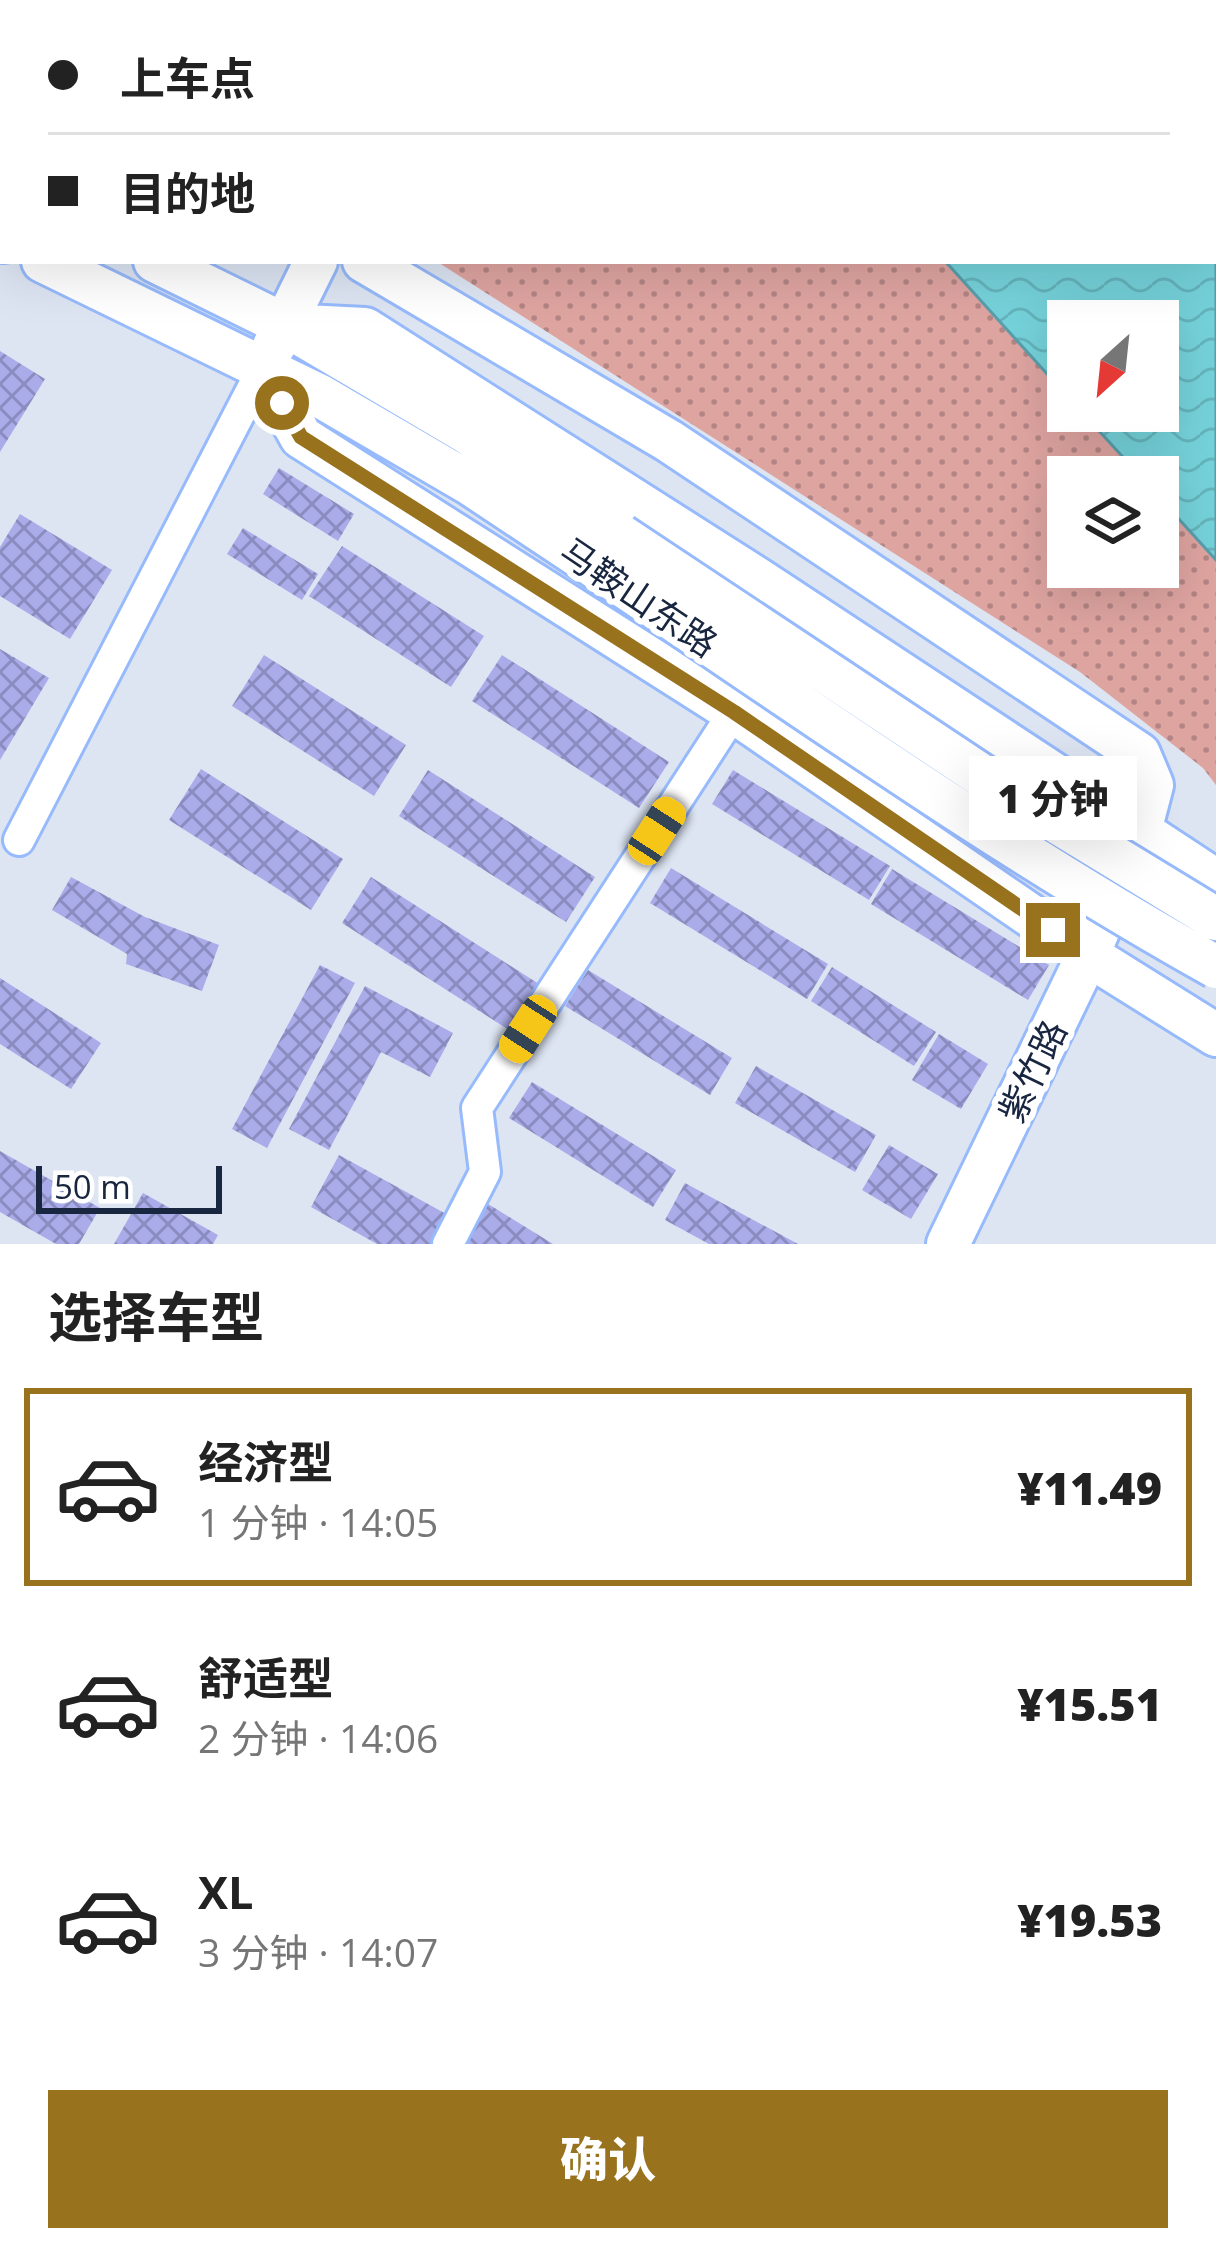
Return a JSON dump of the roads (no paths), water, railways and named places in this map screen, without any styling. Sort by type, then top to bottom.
[{"type":"main road","name":"马鞍山东路","points":[[49,264],[320,395],[470,483],[609,552],[1216,920]]},
{"type":"main road","name":"马鞍山东路","points":[[161,264],[285,325],[468,434],[609,552],[973,822],[1088,896],[1216,967]]},
{"type":"main road","points":[[315,264],[263,368],[301,437],[734,712],[1088,955],[1216,1035]]},
{"type":"main road","name":"紫竹路","points":[[369,264],[669,441],[1138,754],[1152,785],[1140,831],[1088,955],[948,1244]]},
{"type":"main road","points":[[285,325],[365,329],[759,580],[1216,881]]},
{"type":"street","points":[[19,840],[263,368]]},
{"type":"street","points":[[448,1244],[485,1172],[477,1108],[734,712]]},
{"type":"water","points":[[948,264],[1216,264],[1216,560],[1179,519],[1179,456],[1122,456],[1100,432],[1179,432],[1179,300],[1047,300],[1047,374]]}]
